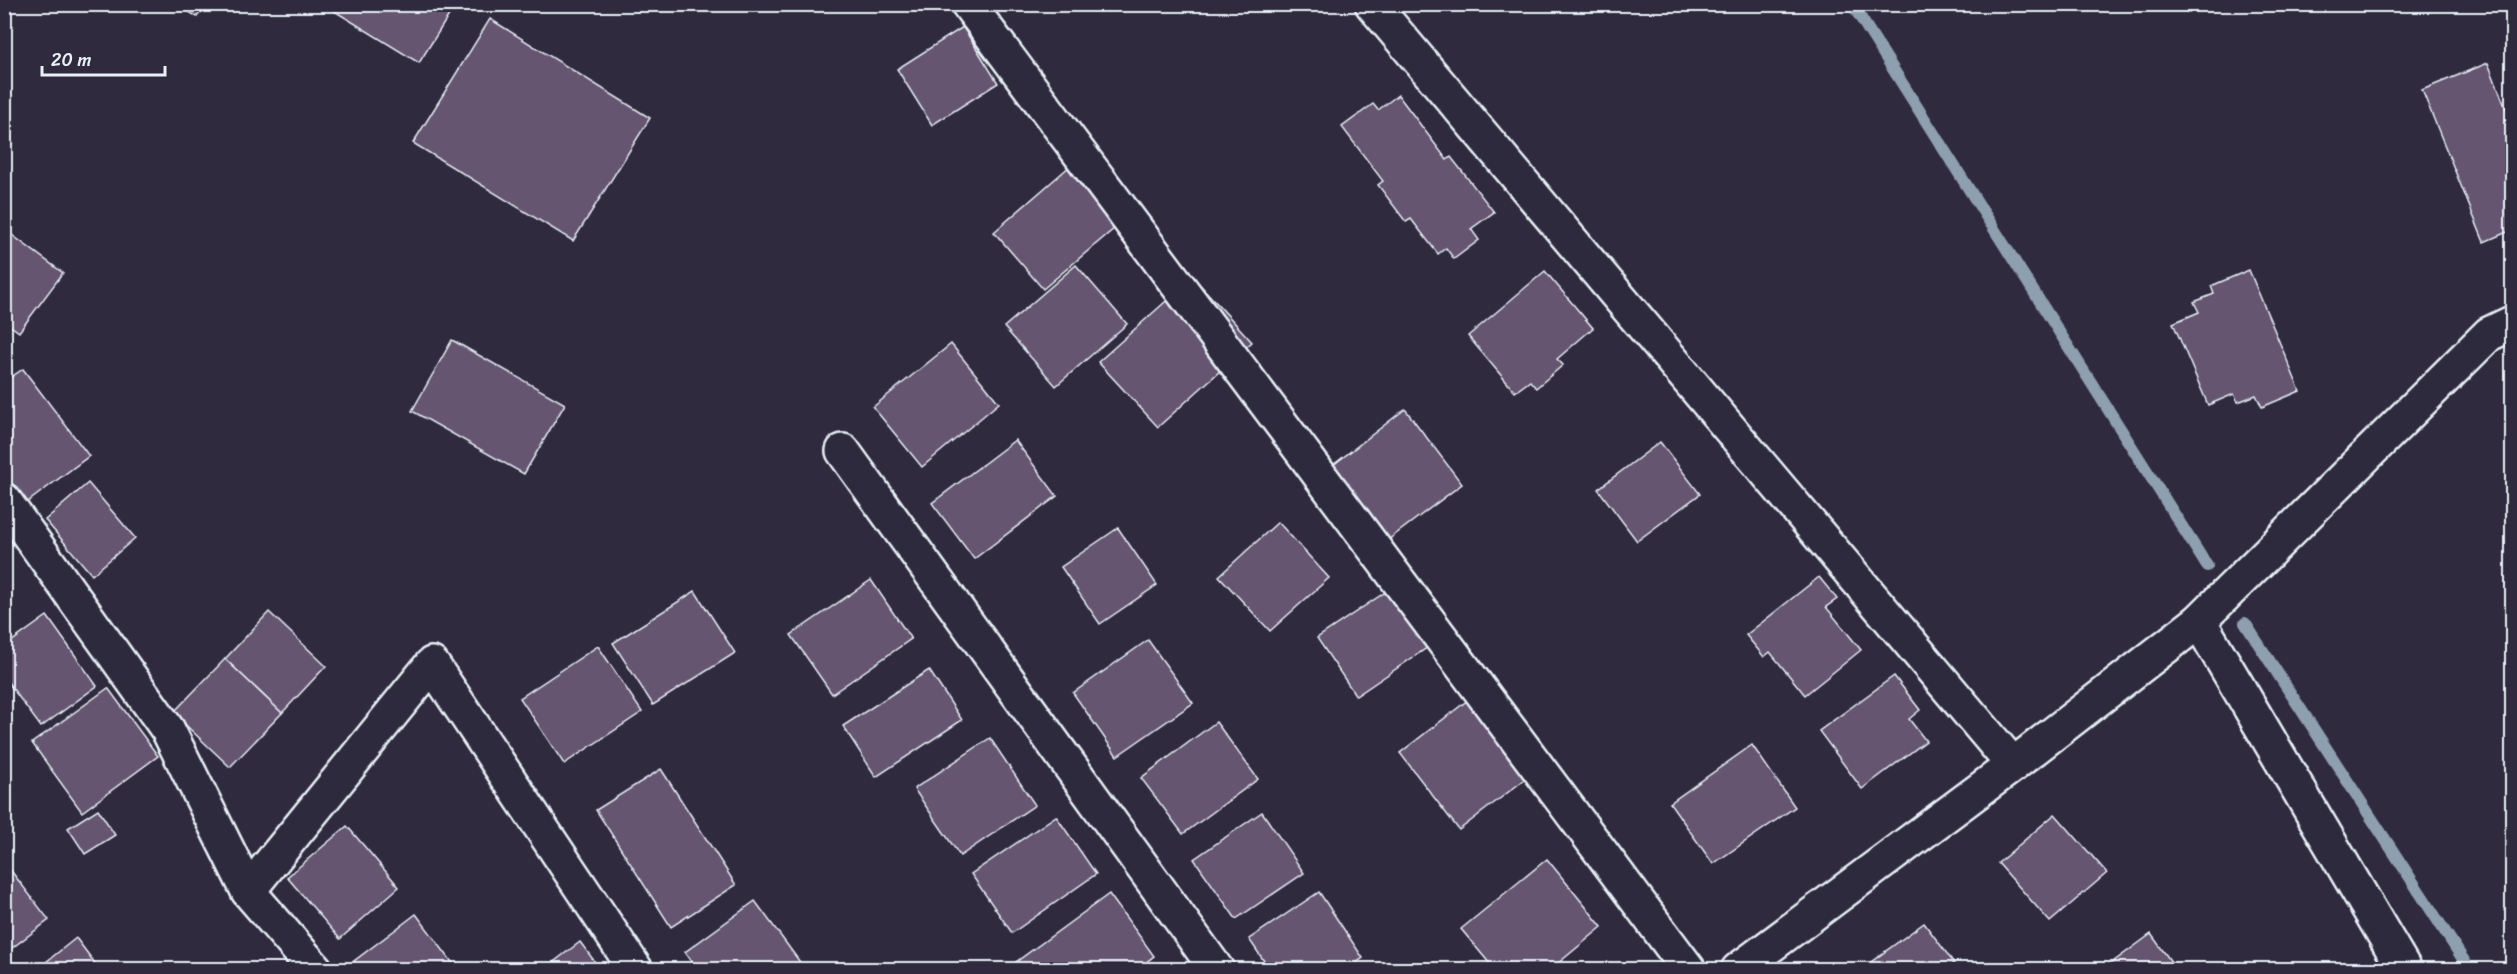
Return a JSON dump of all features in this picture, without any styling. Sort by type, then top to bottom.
[{"type":"street","points":[[968,4],[1689,969]]},
{"type":"street","points":[[1372,4],[2013,765]]},
{"type":"street","points":[[1738,969],[2013,765],[2199,621],[2489,334],[2512,323]]},
{"type":"street","points":[[843,451],[1217,969]]},
{"type":"street","points":[[4,500],[168,730],[248,891],[316,969]]},
{"type":"street","points":[[2199,621],[2405,969]]},
{"type":"street","points":[[248,891],[432,664],[636,969]]},
{"type":"building","points":[[177,4],[205,4],[197,17]]},
{"type":"building","points":[[323,4],[456,4],[419,63]]},
{"type":"building","points":[[490,19],[650,118],[573,241],[413,143]]},
{"type":"building","points":[[963,27],[998,83],[932,125],[897,69]]},
{"type":"building","points":[[2488,63],[2512,124],[2512,230],[2484,242],[2422,90]]},
{"type":"building","points":[[1398,95],[1447,160],[1451,157],[1494,212],[1471,229],[1479,240],[1454,259],[1446,248],[1438,254],[1411,219],[1406,222],[1378,185],[1383,181],[1342,127],[1373,104],[1378,110]]},
{"type":"building","points":[[1078,159],[1128,217],[1043,289],[994,232]]},
{"type":"building","points":[[4,229],[63,273],[19,332],[4,321]]},
{"type":"building","points":[[1076,265],[1127,324],[1056,386],[1004,327]]},
{"type":"building","points":[[2249,270],[2300,391],[2262,407],[2256,395],[2238,402],[2234,394],[2208,405],[2173,323],[2199,312],[2194,302],[2214,294],[2211,286]]},
{"type":"building","points":[[1545,271],[1593,328],[1557,359],[1563,365],[1536,388],[1530,381],[1515,392],[1468,336]]},
{"type":"building","points":[[1193,277],[1252,342],[1158,427],[1098,362]]},
{"type":"building","points":[[452,340],[565,404],[524,474],[412,411]]},
{"type":"building","points":[[951,344],[999,403],[922,467],[873,407]]},
{"type":"building","points":[[23,369],[89,456],[21,507],[4,484],[4,382]]},
{"type":"building","points":[[1405,409],[1462,484],[1388,540],[1332,466]]},
{"type":"building","points":[[1015,440],[1057,496],[974,559],[932,503]]},
{"type":"building","points":[[1660,442],[1700,494],[1637,541],[1598,489]]},
{"type":"building","points":[[88,483],[135,538],[92,575],[45,520]]},
{"type":"building","points":[[1278,522],[1329,578],[1270,631],[1219,576]]},
{"type":"building","points":[[1118,528],[1157,585],[1100,624],[1061,567]]},
{"type":"building","points":[[1819,577],[1837,599],[1826,607],[1861,650],[1805,695],[1770,652],[1764,657],[1746,635]]},
{"type":"building","points":[[871,580],[911,639],[832,694],[791,635]]},
{"type":"building","points":[[1396,585],[1434,643],[1356,696],[1317,638]]},
{"type":"building","points":[[695,591],[735,653],[653,705],[613,643]]},
{"type":"building","points":[[269,612],[326,666],[282,713],[225,659]]},
{"type":"building","points":[[47,616],[97,686],[41,727],[4,677],[4,647]]},
{"type":"building","points":[[1148,640],[1193,703],[1117,756],[1073,693]]},
{"type":"building","points":[[598,646],[642,712],[564,764],[520,698]]},
{"type":"building","points":[[225,659],[282,713],[230,767],[173,713]]},
{"type":"building","points":[[929,670],[962,720],[876,777],[843,726]]},
{"type":"building","points":[[1894,676],[1920,710],[1909,719],[1926,741],[1862,789],[1819,731]]},
{"type":"building","points":[[108,688],[158,756],[82,812],[32,743]]},
{"type":"building","points":[[1477,693],[1537,770],[1459,830],[1400,753]]},
{"type":"building","points":[[1216,722],[1258,779],[1183,834],[1141,778]]},
{"type":"building","points":[[990,738],[1035,805],[960,856],[914,789]]},
{"type":"building","points":[[1752,745],[1795,807],[1713,864],[1670,803]]},
{"type":"building","points":[[661,769],[736,885],[671,927],[596,810]]},
{"type":"building","points":[[98,809],[115,835],[85,854],[68,828]]},
{"type":"building","points":[[1262,812],[1304,873],[1236,919],[1194,859]]},
{"type":"building","points":[[2055,814],[2107,873],[2050,922],[1998,863]]},
{"type":"building","points":[[1056,816],[1096,874],[1012,933],[971,874]]},
{"type":"building","points":[[347,826],[399,887],[340,939],[287,877]]},
{"type":"building","points":[[1547,859],[1602,927],[1550,970],[1495,970],[1461,929]]},
{"type":"building","points":[[4,864],[49,920],[4,954]]},
{"type":"building","points":[[1319,892],[1363,958],[1346,970],[1270,970],[1249,939]]},
{"type":"building","points":[[1109,894],[1154,956],[1136,970],[1021,970],[1016,962]]},
{"type":"building","points":[[755,901],[805,969],[698,970],[685,952]]},
{"type":"building","points":[[416,914],[458,970],[360,970],[354,961]]},
{"type":"building","points":[[1924,923],[1954,963],[1945,970],[1876,970],[1871,962]]},
{"type":"building","points":[[2151,934],[2177,970],[2102,970]]},
{"type":"building","points":[[76,938],[100,970],[36,970]]},
{"type":"building","points":[[580,942],[601,970],[543,970]]},
{"type":"waterway","points":[[1852,4],[2207,566]]},
{"type":"waterway","points":[[2245,623],[2470,970]]}]
